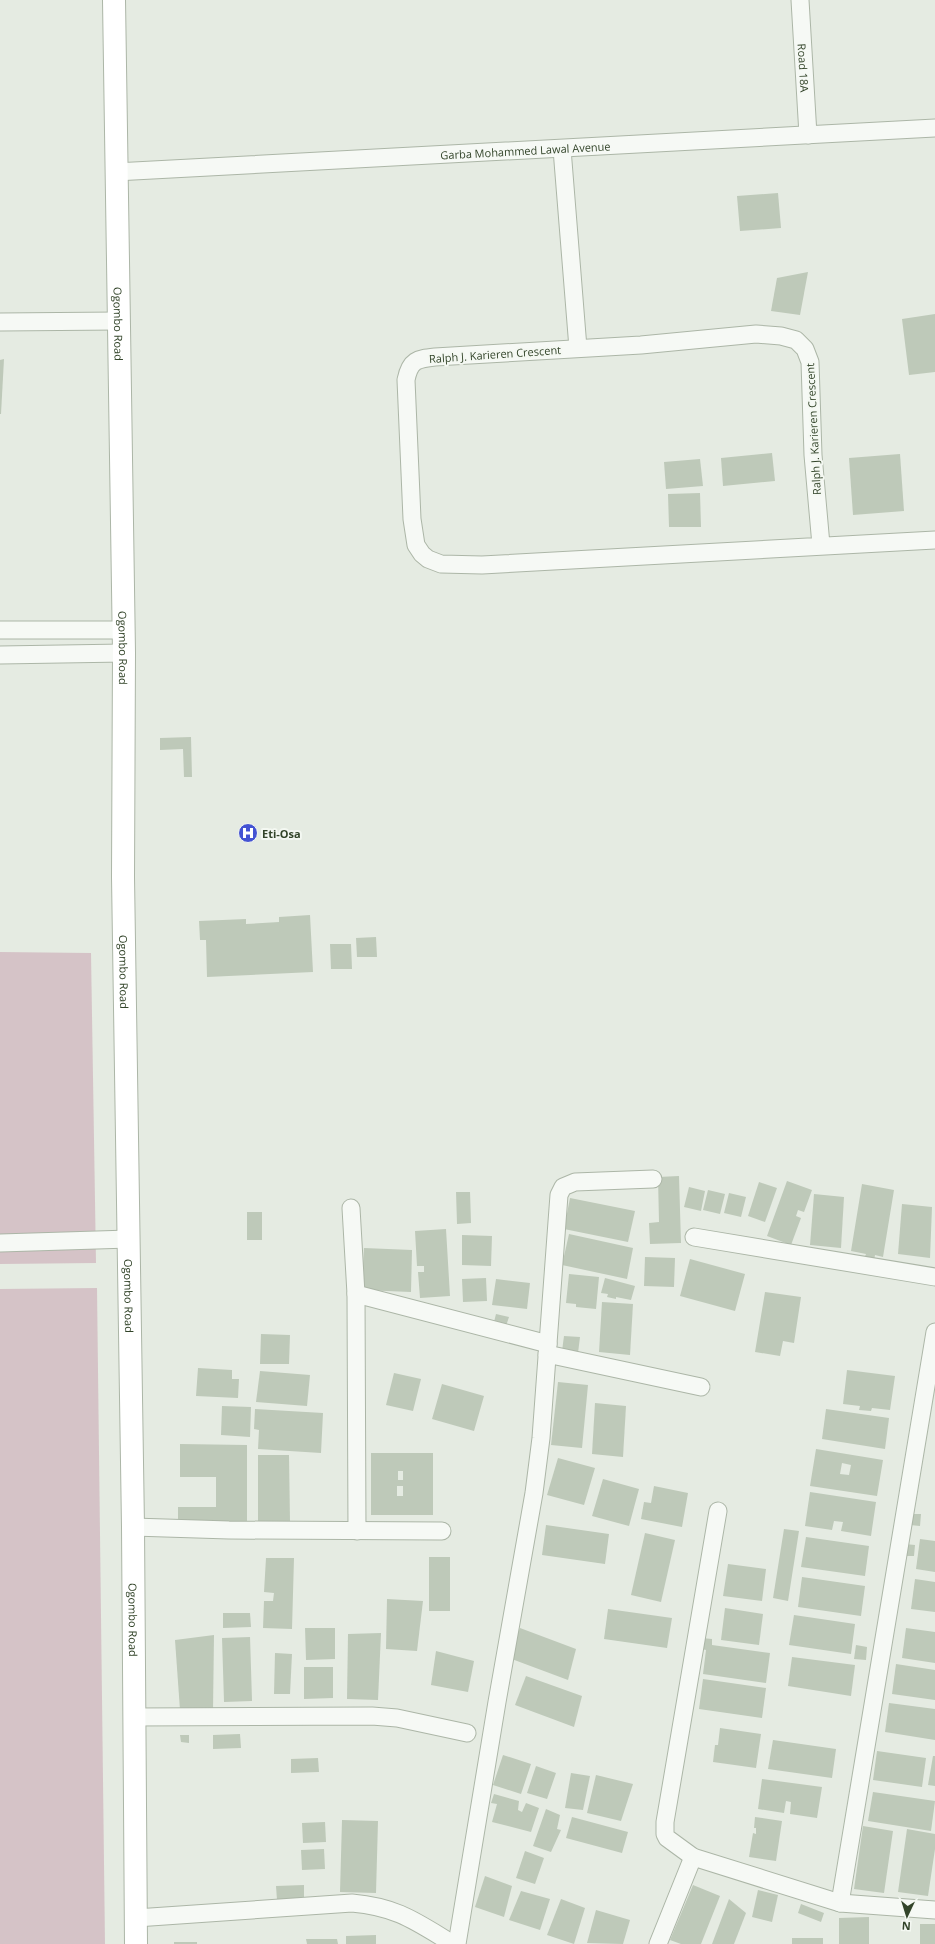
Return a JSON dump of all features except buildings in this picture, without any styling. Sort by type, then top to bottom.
[{"type":"main road","name":"Ogombo Road","points":[[114,0],[122,630],[124,653],[123,878],[133,1527],[133,1717],[136,1944]]},
{"type":"street","name":"Road 18A","points":[[800,0],[808,135]]},
{"type":"street","name":"Garba Mohammed Lawal Avenue","points":[[115,172],[935,128]]},
{"type":"street","points":[[562,149],[578,348]]},
{"type":"street","points":[[0,322],[118,322]]},
{"type":"street","name":"Ralph J. Karieren Crescent","points":[[821,545],[813,455],[810,362],[805,349],[796,340],[781,336],[756,334],[641,345],[436,357],[421,359],[411,364],[408,371],[406,386],[412,519],[416,545],[428,559],[441,564],[482,565],[821,545],[935,540]]},
{"type":"street","points":[[0,630],[122,630]]},
{"type":"street","points":[[0,654],[124,653]]},
{"type":"street","points":[[457,1944],[497,1702],[534,1493],[548,1349],[558,1206],[561,1190],[568,1184],[575,1182],[653,1179]]},
{"type":"street","points":[[351,1208],[356,1294],[357,1531]]},
{"type":"street","points":[[694,1237],[935,1277]]},
{"type":"street","points":[[0,1243],[129,1239]]},
{"type":"street","points":[[356,1294],[548,1349],[701,1387]]},
{"type":"street","points":[[840,1903],[935,1332]]},
{"type":"street","points":[[718,1511],[664,1829],[667,1838],[693,1857],[840,1903],[935,1910]]},
{"type":"street","points":[[133,1527],[229,1530],[442,1531]]},
{"type":"street","points":[[133,1717],[372,1716],[397,1718],[467,1733]]},
{"type":"street","points":[[658,1944],[693,1857]]},
{"type":"street","points":[[136,1918],[352,1903],[374,1905],[401,1913],[453,1944]]},
{"type":"shaded area","points":[[0,952],[91,953],[96,1263],[0,1264]]},
{"type":"shaded area","points":[[97,1288],[105,1944],[0,1944],[0,1289]]},
{"type":"place","name":"Eti-Osa","points":[[248,833]]}]
